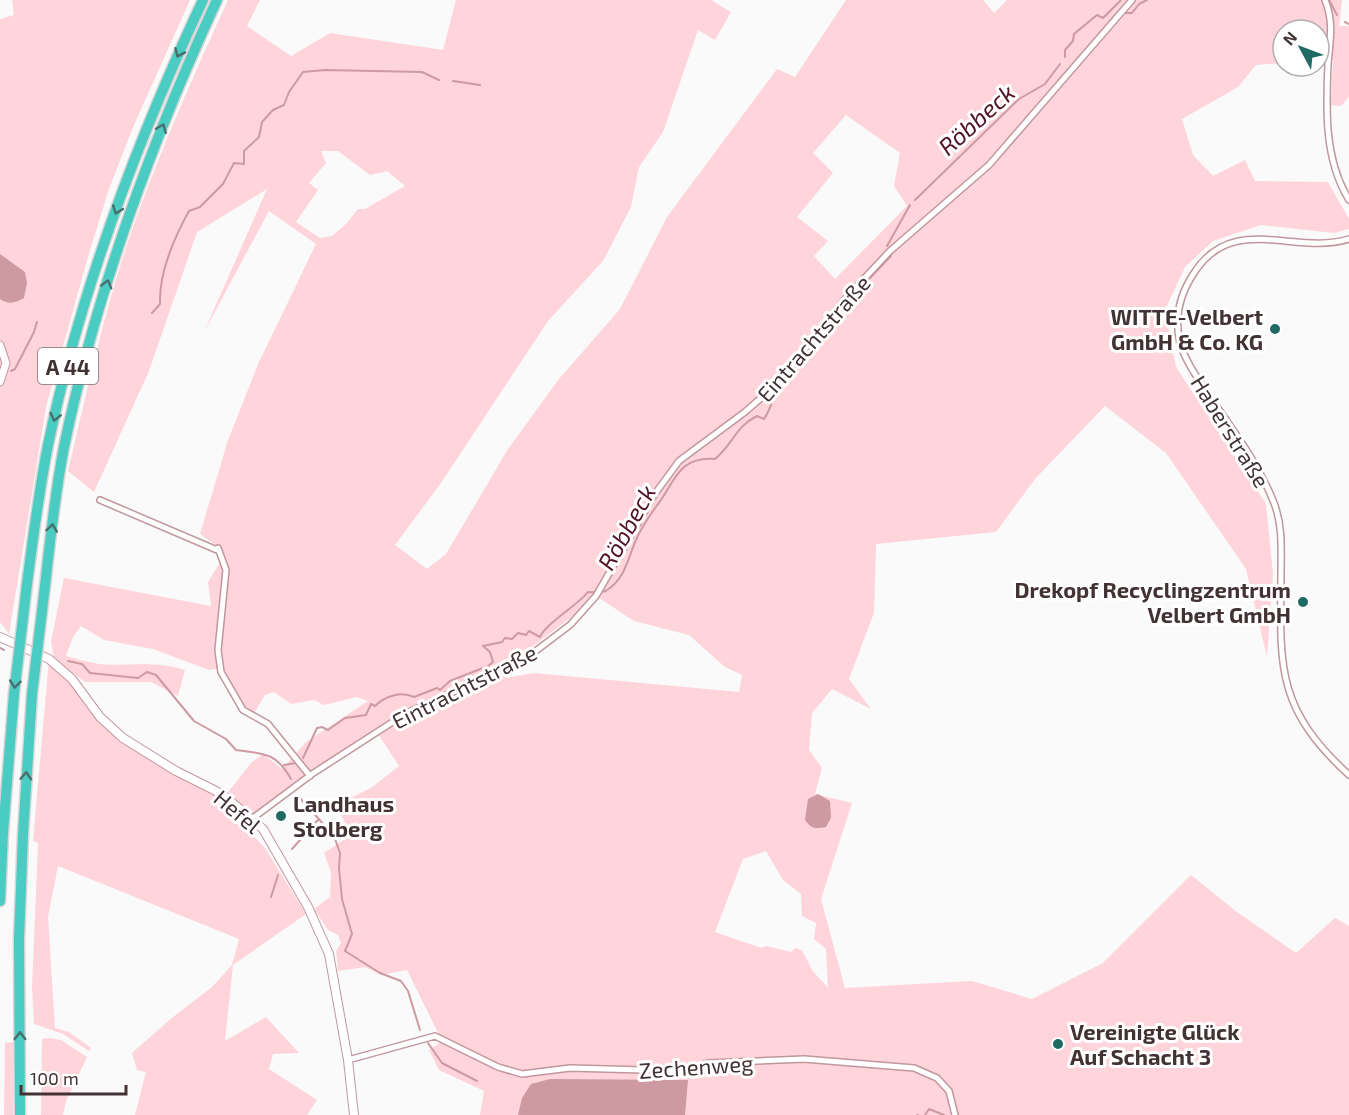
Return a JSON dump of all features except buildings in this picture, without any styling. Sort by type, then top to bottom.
[{"type":"highway","name":"A 44","points":[[0,901],[9,754],[27,584],[48,445],[77,333],[136,155],[203,0]]},
{"type":"highway","name":"A 44","points":[[20,1115],[19,939],[32,694],[64,448],[112,268],[158,138],[217,0]]},
{"type":"main road","name":"Hefel","points":[[0,637],[49,659],[72,680],[100,717],[123,738],[176,771],[222,794],[253,818],[271,840],[323,937],[333,970],[348,1060],[354,1115]]},
{"type":"street","name":"Eintrachtstraße","points":[[253,818],[299,783],[405,714],[525,659],[570,625],[596,596],[654,495],[679,461],[769,392],[845,299],[890,251],[989,165],[1132,0]]},
{"type":"street","points":[[1325,0],[1332,28],[1328,127],[1335,166],[1349,200]]},
{"type":"street","name":"Haberstraße","points":[[1349,239],[1320,244],[1258,238],[1246,239],[1222,248],[1206,259],[1192,276],[1180,302],[1178,321],[1180,341],[1188,363],[1260,472],[1276,508],[1281,542],[1279,632],[1284,675],[1292,700],[1302,722],[1320,747],[1349,775]]},
{"type":"street","points":[[0,345],[6,363],[0,382]]},
{"type":"street","points":[[100,500],[218,549],[226,570],[218,650],[221,672],[243,710],[268,724],[310,776]]},
{"type":"street","name":"Zechenweg","points":[[348,1060],[435,1036],[498,1067],[522,1074],[570,1068],[679,1071],[708,1063],[804,1059],[914,1068],[937,1078],[949,1091],[955,1115]]},
{"type":"shaded area","points":[[12,0],[190,0],[133,127],[109,189],[90,250],[46,407],[9,634],[0,622],[0,19],[14,15]]},
{"type":"shaded area","points":[[228,0],[260,0],[247,26],[291,56],[330,33],[443,50],[456,0],[711,0],[731,12],[715,40],[698,30],[663,132],[639,167],[631,207],[603,261],[548,321],[441,483],[395,545],[427,569],[446,554],[508,449],[559,379],[620,309],[667,217],[777,69],[795,77],[846,0],[983,0],[994,13],[1007,0],[1342,0],[1339,26],[1349,26],[1349,97],[1341,106],[1331,105],[1333,60],[1331,60],[1331,18],[1271,18],[1271,64],[1256,65],[1238,87],[1182,119],[1193,155],[1213,176],[1245,160],[1255,181],[1328,182],[1349,219],[1349,229],[1334,233],[1261,225],[1213,241],[1185,267],[1165,310],[1176,367],[1266,504],[1273,574],[1267,657],[1246,569],[1166,453],[1105,406],[1035,479],[996,532],[876,544],[874,613],[849,679],[871,709],[832,689],[812,713],[809,750],[822,768],[815,794],[852,803],[821,899],[845,988],[972,981],[1032,999],[1103,963],[1191,875],[1237,912],[1296,953],[1335,918],[1349,926],[1349,1115],[480,1115],[484,1091],[439,1070],[429,1050],[442,1041],[407,970],[381,975],[365,967],[338,971],[336,951],[341,943],[338,935],[328,930],[314,909],[330,897],[331,872],[324,853],[351,835],[336,805],[371,788],[399,766],[375,729],[306,775],[245,827],[265,848],[306,914],[233,965],[225,1041],[266,1017],[299,1053],[273,1054],[269,1069],[317,1100],[307,1115],[135,1115],[146,1072],[137,1070],[132,1053],[212,987],[232,965],[239,939],[58,866],[48,917],[55,1028],[69,1032],[91,1048],[89,1051],[63,1034],[34,1024],[32,988],[38,843],[33,841],[49,659],[123,738],[225,796],[251,763],[263,754],[282,769],[306,742],[368,701],[357,697],[324,705],[314,700],[291,704],[274,692],[265,695],[254,713],[238,701],[222,668],[209,670],[153,649],[104,640],[81,626],[73,637],[66,656],[99,664],[151,664],[185,670],[178,696],[151,682],[85,682],[54,659],[51,641],[64,578],[211,606],[208,582],[219,564],[223,550],[200,534],[228,440],[259,362],[316,244],[269,211],[204,332],[267,189],[197,232],[149,371],[94,492],[68,471],[98,344],[125,250],[146,191]],"holes":[[[846,115],[900,153],[894,186],[907,206],[835,279],[814,256],[828,241],[797,217],[833,173],[813,153]],[[321,151],[338,151],[370,175],[387,171],[405,186],[365,209],[358,209],[332,236],[320,238],[296,222],[318,190],[309,183],[326,163]],[[593,594],[634,621],[689,635],[725,667],[742,675],[739,692],[534,673],[507,678],[509,664],[585,607]],[[766,851],[783,880],[801,894],[802,916],[816,923],[814,939],[826,949],[828,988],[812,970],[802,950],[795,948],[791,952],[766,946],[761,948],[715,932],[743,859]]]},
{"type":"shaded area","points":[[0,254],[25,272],[27,283],[24,298],[12,303],[0,299]]},
{"type":"shaded area","points":[[818,794],[830,801],[831,818],[826,827],[817,828],[809,825],[805,820],[808,799]]},
{"type":"shaded area","points":[[42,1039],[61,1040],[87,1057],[66,1101],[63,1115],[41,1115]]},
{"type":"shaded area","points":[[13,1042],[13,1115],[4,1115],[5,1043]]},
{"type":"shaded area","points":[[550,1079],[688,1080],[685,1115],[518,1115],[522,1098],[531,1084]]},
{"type":"waterway","name":"Röbbeck","points":[[1065,57],[1065,50],[1073,41],[1074,34],[1097,15],[1103,18],[1121,0]]},
{"type":"waterway","points":[[1123,13],[1132,13],[1139,4],[1147,0]]},
{"type":"waterway","points":[[1329,0],[1337,15]]},
{"type":"waterway","points":[[1345,22],[1349,24]]},
{"type":"waterway","name":"Röbbeck","points":[[915,200],[1019,99],[1045,84],[1060,64]]},
{"type":"waterway","points":[[152,313],[160,304],[160,292],[168,256],[189,211],[200,207],[223,184],[234,163],[244,164],[244,151],[259,137],[262,122],[273,110],[284,105],[289,92],[303,72],[325,70],[422,72],[439,80]]},
{"type":"waterway","points":[[453,81],[480,85]]},
{"type":"waterway","name":"Röbbeck","points":[[887,246],[910,205]]},
{"type":"waterway","name":"Röbbeck","points":[[303,758],[317,728],[322,727],[328,730],[345,718],[366,715],[371,704],[375,706],[393,696],[404,694],[414,697],[437,688],[440,690],[450,681],[493,662],[490,652],[483,646],[502,642],[505,638],[512,639],[518,633],[526,635],[529,631],[540,637],[548,627],[588,592],[603,592],[613,585],[625,568],[643,526],[679,472],[693,462],[715,459],[750,420],[757,416],[764,419],[776,394],[816,340],[891,256]]},
{"type":"waterway","points":[[11,371],[15,369],[37,322]]},
{"type":"waterway","points":[[0,648],[4,650]]},
{"type":"waterway","points":[[68,661],[82,664],[90,673],[138,678],[147,672],[156,675],[194,721],[226,739],[236,750],[262,754],[274,759],[291,779]]},
{"type":"waterway","name":"Röbbeck","points":[[284,765],[296,763]]},
{"type":"waterway","points":[[299,797],[334,836],[340,853],[342,899],[352,934],[345,951],[380,973],[401,981],[408,991],[420,1030]]},
{"type":"waterway","points":[[292,849],[318,820]]},
{"type":"waterway","points":[[271,897],[278,875]]},
{"type":"waterway","points":[[428,1043],[442,1063],[477,1081]]},
{"type":"waterway","points":[[925,1115],[929,1109],[944,1115]]},
{"type":"place","name":"WITTE-Velbert GmbH & Co. KG","points":[[1275,329]]},
{"type":"place","name":"Drekopf Recyclingzentrum Velbert GmbH","points":[[1303,602]]},
{"type":"place","name":"Landhaus Stolberg","points":[[281,816]]},
{"type":"place","name":"Vereinigte Glück Auf Schacht 3","points":[[1058,1044]]}]
